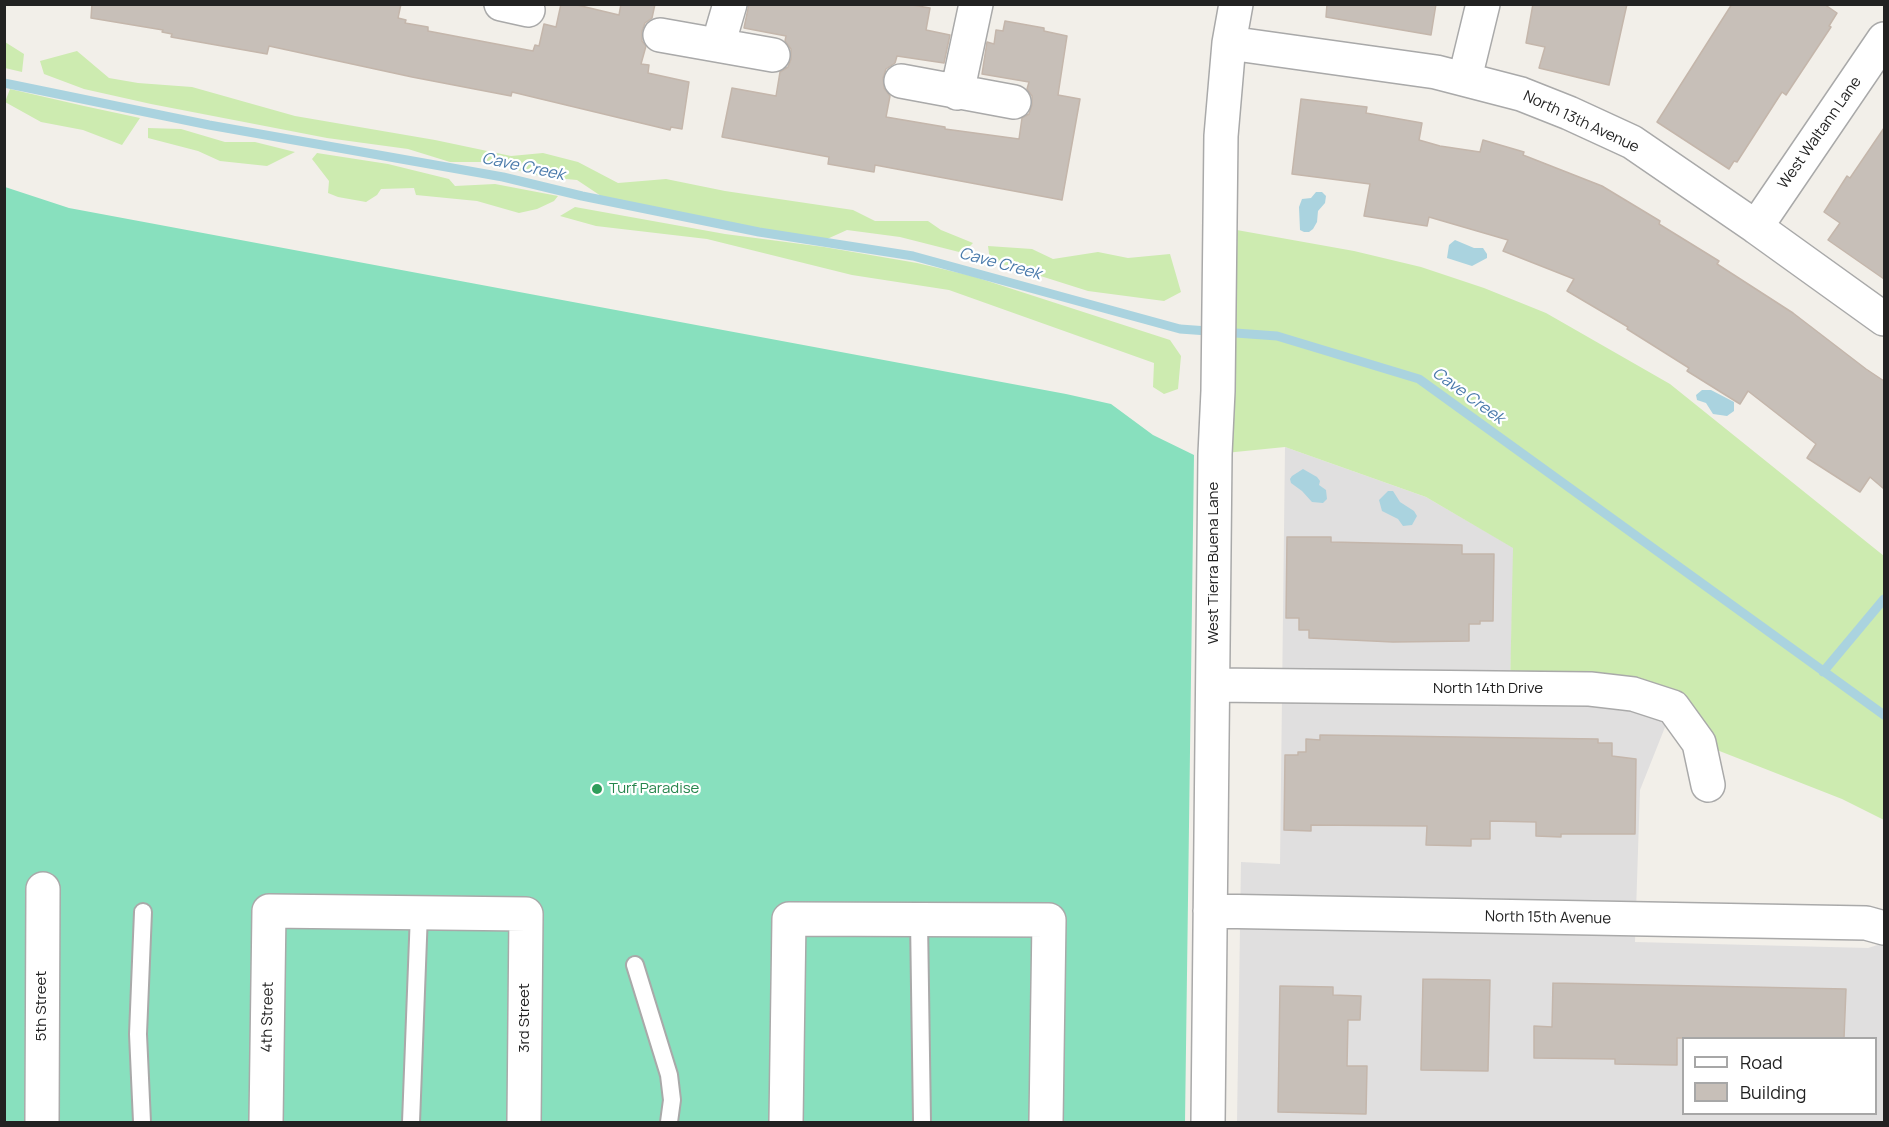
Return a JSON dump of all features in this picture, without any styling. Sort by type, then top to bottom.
[{"type":"street","points":[[718,45],[730,4]]},
{"type":"street","points":[[957,93],[975,4]]},
{"type":"street","name":"West Tierra Buena Lane","points":[[1208,1122],[1215,454],[1218,391],[1221,136],[1229,44],[1236,4]]},
{"type":"street","points":[[1465,78],[1483,4]]},
{"type":"street","points":[[660,35],[773,55]]},
{"type":"street","name":"West Waltann Lane","points":[[1756,227],[1884,39]]},
{"type":"street","name":"North 13th Avenue","points":[[1229,44],[1436,72],[1521,94],[1569,113],[1632,142],[1884,318]]},
{"type":"street","points":[[901,81],[1014,102]]},
{"type":"street","name":"North 14th Drive","points":[[1214,685],[1590,689],[1633,694],[1673,707],[1699,743],[1708,785]]},
{"type":"street","name":"5th Street","points":[[42,1122],[43,889]]},
{"type":"street","name":"4th Street","points":[[266,1122],[269,911],[419,913]]},
{"type":"street","name":"North 15th Avenue","points":[[1210,911],[1866,923],[1884,928]]},
{"type":"street","name":"3rd Street","points":[[419,913],[526,914],[524,1122]]},
{"type":"street","points":[[786,1122],[789,919],[1049,920],[1046,1122]]},
{"type":"lane","points":[[142,1122],[138,1034],[143,912]]},
{"type":"lane","points":[[411,1122],[419,913]]},
{"type":"lane","points":[[919,920],[922,1122]]},
{"type":"lane","points":[[635,965],[669,1075],[672,1100],[669,1122]]},
{"type":"shaded area","points":[[1285,447],[1426,497],[1514,548],[1510,689],[1673,707],[1640,790],[1635,942],[1868,948],[1884,943],[1884,1122],[1237,1122],[1241,862],[1280,864]]},
{"type":"green space","points":[[5,42],[24,54],[22,72],[5,68]]},
{"type":"green space","points":[[77,51],[109,78],[138,83],[192,87],[295,116],[435,140],[511,156],[543,153],[578,162],[618,183],[666,179],[725,191],[853,210],[875,221],[928,221],[941,230],[973,243],[963,253],[900,237],[847,230],[827,239],[616,206],[577,180],[544,177],[485,162],[450,162],[408,149],[327,138],[151,104],[84,89],[44,74],[40,61]]},
{"type":"green space","points":[[10,89],[140,118],[122,145],[83,130],[41,122],[5,102]]},
{"type":"green space","points":[[148,128],[181,129],[225,142],[255,142],[295,152],[267,166],[220,161],[198,151],[148,138]]},
{"type":"green space","points":[[317,153],[388,164],[449,179],[455,186],[495,184],[558,196],[554,201],[537,209],[519,213],[477,201],[416,195],[414,188],[381,189],[377,195],[366,202],[328,193],[329,181],[312,159]]},
{"type":"green space","name":"Turf Paradise","points":[[5,187],[69,208],[1111,404],[1153,435],[1194,455],[1185,1122],[5,1122]]},
{"type":"green space","points":[[575,207],[725,234],[824,247],[917,263],[972,276],[1170,340],[1181,356],[1178,389],[1164,394],[1153,387],[1154,363],[949,290],[852,275],[707,239],[596,226],[560,216]]},
{"type":"green space","points":[[1220,227],[1354,251],[1421,267],[1484,288],[1546,313],[1670,384],[1884,556],[1884,820],[1842,799],[1699,743],[1673,707],[1510,689],[1513,548],[1426,497],[1285,447],[1215,454]]},
{"type":"green space","points":[[988,246],[1032,249],[1053,259],[1098,252],[1128,258],[1170,254],[1181,292],[1164,301],[1088,291],[990,260]]},
{"type":"water","points":[[1316,192],[1322,192],[1326,196],[1325,203],[1318,211],[1317,222],[1313,229],[1304,232],[1300,230],[1299,207],[1302,199],[1311,198]]},
{"type":"water","points":[[1455,240],[1474,248],[1483,248],[1487,258],[1472,266],[1447,258],[1449,245]]},
{"type":"water","points":[[1702,390],[1711,390],[1734,402],[1734,411],[1727,416],[1713,414],[1706,403],[1697,400],[1696,395]]},
{"type":"water","points":[[1303,469],[1317,477],[1320,481],[1319,485],[1326,490],[1327,499],[1323,503],[1312,502],[1291,483],[1292,476]]},
{"type":"water","points":[[1388,491],[1393,491],[1400,502],[1414,511],[1417,516],[1412,525],[1403,526],[1398,519],[1382,511],[1379,500]]},
{"type":"building","points":[[92,4],[401,4],[398,18],[406,20],[405,23],[428,27],[428,31],[533,51],[535,45],[539,46],[544,24],[556,27],[561,4],[573,4],[619,15],[621,4],[655,4],[652,18],[645,23],[642,31],[642,41],[646,46],[641,64],[649,65],[648,73],[689,82],[682,129],[671,127],[670,130],[512,92],[511,96],[269,46],[267,54],[171,37],[172,34],[162,32],[163,30],[91,18]]},
{"type":"building","points":[[749,4],[906,4],[930,8],[926,30],[950,35],[944,63],[897,56],[895,63],[886,69],[883,78],[884,88],[890,96],[886,117],[945,127],[945,129],[1019,139],[1022,118],[1029,114],[1032,105],[1032,96],[1027,89],[1029,82],[982,74],[987,42],[994,44],[996,30],[1003,31],[1005,21],[1044,28],[1044,31],[1067,36],[1058,95],[1080,99],[1062,200],[875,165],[874,172],[828,164],[829,157],[722,137],[732,88],[776,96],[780,72],[788,67],[791,59],[791,49],[785,41],[786,36],[744,28]]},
{"type":"building","points":[[1327,4],[1436,4],[1431,35],[1326,17]]},
{"type":"building","points":[[1533,4],[1627,4],[1609,85],[1539,68],[1545,47],[1526,43]]},
{"type":"building","points":[[1732,4],[1824,4],[1837,13],[1829,26],[1831,27],[1786,95],[1782,92],[1737,162],[1734,161],[1729,169],[1657,122]]},
{"type":"building","points":[[1301,99],[1367,107],[1366,113],[1422,123],[1419,140],[1440,146],[1480,152],[1483,140],[1524,152],[1523,155],[1602,186],[1660,221],[1659,224],[1719,261],[1717,264],[1793,313],[1884,381],[1884,489],[1870,477],[1860,492],[1807,458],[1816,444],[1748,391],[1740,404],[1687,371],[1689,368],[1627,329],[1628,327],[1567,291],[1574,279],[1503,251],[1508,240],[1429,217],[1427,226],[1364,216],[1370,184],[1292,174]]},
{"type":"building","points":[[1884,128],[1884,279],[1828,240],[1840,223],[1824,212],[1847,176],[1850,178]]},
{"type":"building","points":[[1287,537],[1331,537],[1331,542],[1462,545],[1462,554],[1494,554],[1493,621],[1469,624],[1469,641],[1393,642],[1309,638],[1309,630],[1299,630],[1299,618],[1286,618]]},
{"type":"building","points":[[1320,735],[1598,739],[1598,743],[1612,743],[1612,756],[1636,759],[1635,834],[1536,836],[1536,822],[1490,821],[1490,839],[1471,839],[1471,846],[1426,845],[1427,826],[1311,825],[1311,831],[1284,830],[1285,755],[1298,755],[1298,752],[1306,752],[1306,739],[1320,740]]},
{"type":"building","points":[[1423,979],[1490,980],[1488,1071],[1421,1070]]},
{"type":"building","points":[[1553,983],[1846,989],[1844,1037],[1682,1037],[1677,1038],[1677,1065],[1615,1064],[1615,1059],[1534,1058],[1534,1026],[1552,1027]]},
{"type":"building","points":[[1280,986],[1333,987],[1333,995],[1361,996],[1360,1020],[1348,1020],[1347,1066],[1367,1066],[1366,1114],[1278,1112]]},
{"type":"waterway","name":"Cave Creek","points":[[4,83],[209,125],[503,177],[582,196],[759,232],[913,256],[1180,329],[1277,336],[1419,379],[1884,715]]},
{"type":"waterway","points":[[1823,672],[1884,599]]},
{"type":"place","name":"Turf Paradise","points":[[597,789]]}]
